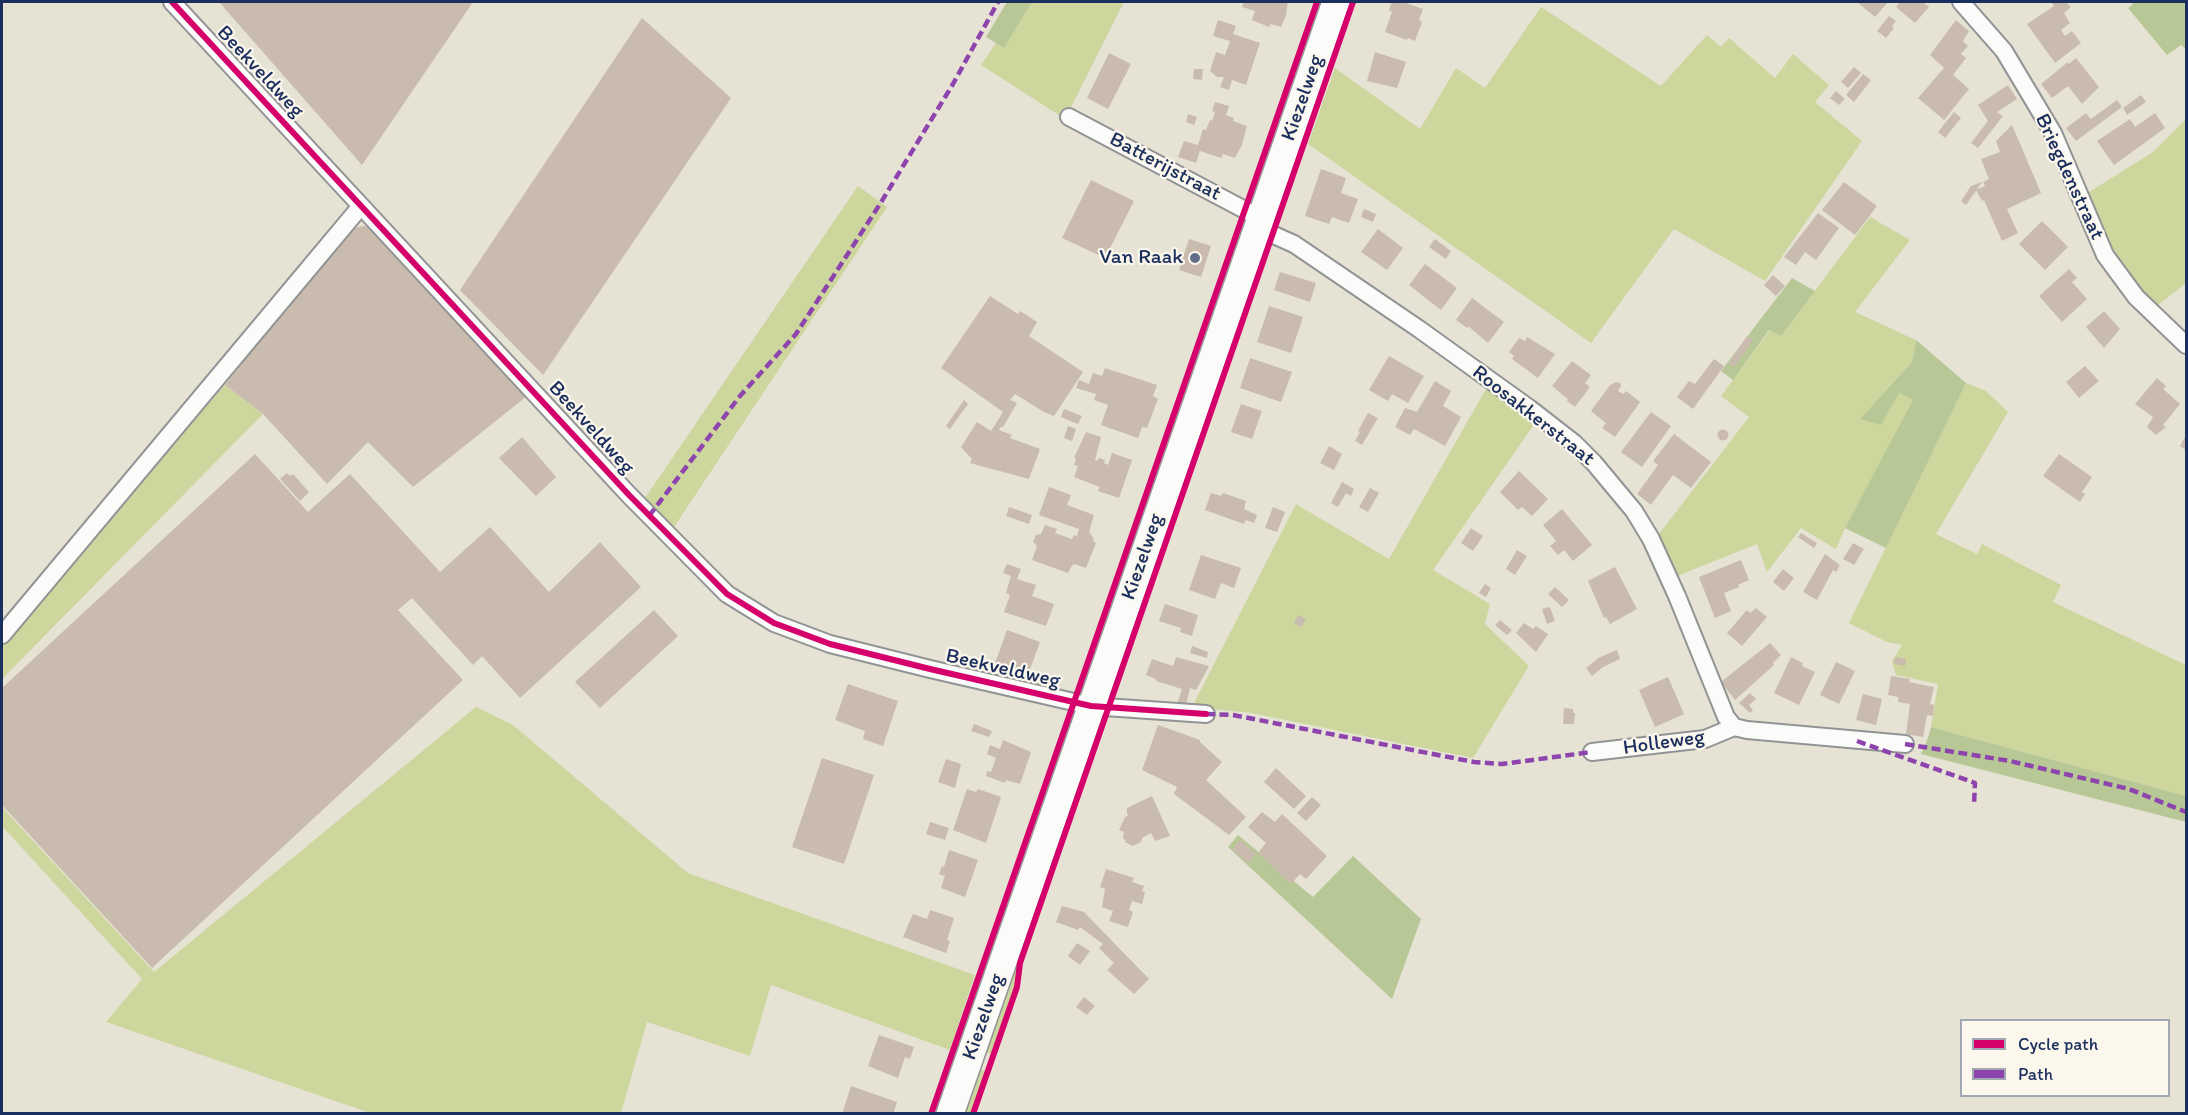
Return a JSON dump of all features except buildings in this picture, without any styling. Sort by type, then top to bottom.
[{"type":"main road","name":"Kiezelweg","points":[[950,1113],[1336,2]]},
{"type":"street","name":"Beekveldweg","points":[[172,2],[629,495],[727,594],[774,623],[830,644],[1091,706]]},
{"type":"street","name":"Briegdenstraat","points":[[1961,2],[2004,51],[2053,133],[2104,255],[2136,297],[2187,345]]},
{"type":"street","name":"Batterijstraat","points":[[1069,117],[1260,223]]},
{"type":"street","points":[[2,635],[361,206]]},
{"type":"street","name":"Roosakkerstraat","points":[[1260,223],[1419,329],[1529,408],[1574,443],[1594,463],[1634,511],[1651,539],[1677,596],[1726,717],[1734,727]]},
{"type":"street","points":[[1091,706],[1206,714]]},
{"type":"street","points":[[1734,727],[1905,744]]},
{"type":"street","name":"Holleweg","points":[[1592,752],[1705,739],[1734,727]]},
{"type":"green space","points":[[1007,2],[1032,2],[1004,48],[986,37]]},
{"type":"green space","points":[[1032,2],[1124,2],[1065,119],[981,65],[996,43],[1004,48]]},
{"type":"green space","points":[[2135,2],[2186,2],[2186,49],[2181,45],[2167,55],[2128,8]]},
{"type":"green space","points":[[1541,7],[1661,86],[1707,35],[1721,47],[1729,38],[1775,78],[1793,54],[1829,85],[1815,102],[1862,141],[1765,281],[1674,229],[1591,343],[1308,144],[1335,68],[1420,129],[1456,68],[1485,88]]},
{"type":"green space","points":[[1332,41],[1337,42],[1290,179],[1285,176]]},
{"type":"green space","points":[[2186,119],[2186,283],[2157,306],[2137,286],[2117,259],[2086,194],[2153,152]]},
{"type":"green space","points":[[858,186],[887,207],[672,530],[645,498]]},
{"type":"green space","points":[[1870,217],[1910,240],[1855,312],[1916,340],[1912,362],[1861,418],[1881,424],[1899,393],[1914,400],[1836,549],[1801,528],[1767,572],[1757,544],[1677,576],[1659,534],[1749,417],[1721,396],[1770,330],[1781,336]]},
{"type":"green space","points":[[1792,278],[1815,291],[1781,336],[1769,330],[1733,380],[1721,371]]},
{"type":"green space","points":[[1916,340],[1966,383],[1886,548],[1845,528],[1913,400],[1899,393],[1881,425],[1860,419],[1912,362]]},
{"type":"green space","points":[[1966,383],[1986,391],[2008,412],[1936,534],[1977,554],[1982,544],[2061,585],[2053,602],[2186,665],[2186,796],[1931,727],[1938,684],[1896,675],[1892,661],[1902,645],[1887,642],[1849,623]]},
{"type":"green space","points":[[225,385],[263,414],[2,679],[2,644],[114,507]]},
{"type":"green space","points":[[1486,389],[1535,423],[1433,570],[1490,604],[1485,624],[1529,666],[1473,758],[1251,713],[1192,707],[1296,504],[1389,559]]},
{"type":"green space","points":[[476,707],[513,725],[688,873],[975,975],[950,1050],[771,985],[750,1056],[647,1022],[621,1113],[370,1113],[106,1022],[142,979],[2,826],[2,807],[154,972]]},
{"type":"green space","points":[[1931,727],[2186,796],[2186,822],[1921,754]]},
{"type":"green space","points":[[1238,835],[1313,897],[1353,856],[1421,919],[1392,999],[1228,847]]},
{"type":"green space","points":[[1025,925],[1030,926],[1017,966],[1015,986],[991,1054],[981,1050]]},
{"type":"green space","points":[[996,935],[1002,938],[948,1092],[943,1090]]},
{"type":"green space","points":[[975,1068],[985,1071],[971,1113],[959,1114]]},
{"type":"marked path","points":[[649,516],[740,396],[796,334],[880,204],[953,84],[998,2]]},
{"type":"marked path","points":[[1206,714],[1233,715],[1474,762],[1502,764],[1592,752]]},
{"type":"marked path","points":[[1857,741],[1975,783],[1974,805]]},
{"type":"marked path","points":[[1905,744],[2010,761],[2129,789],[2186,812]]},
{"type":"cycle path","points":[[172,2],[629,495],[727,594],[774,623],[830,644],[1091,706],[1206,714]]},
{"type":"cycle path","points":[[931,1114],[1317,2]]},
{"type":"cycle path","points":[[973,1114],[1017,987],[1020,963],[1353,2]]},
{"type":"place","name":"Van Raak","points":[[1195,258]]}]
